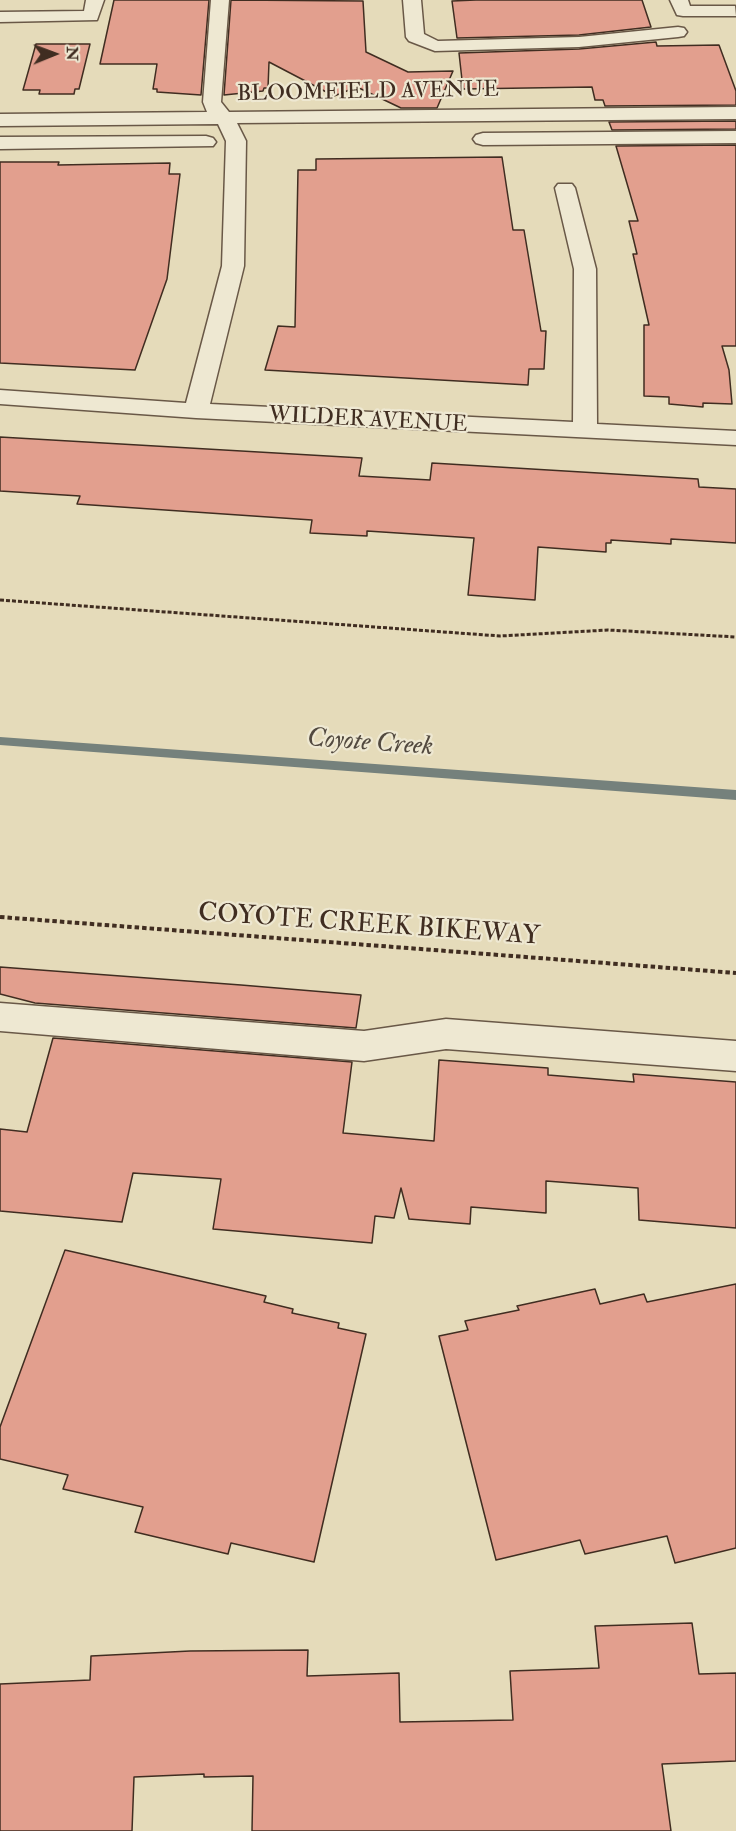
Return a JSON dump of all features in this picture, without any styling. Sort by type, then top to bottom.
[{"type":"street","points":[[0,17],[91,16],[94,0]]},
{"type":"street","points":[[196,411],[233,266],[236,141],[225,119],[215,110],[212,102],[220,0]]},
{"type":"street","points":[[412,0],[415,37],[435,46],[579,42],[678,32]]},
{"type":"street","points":[[679,0],[683,11],[736,12]]},
{"type":"street","name":"BLOOMFIELD AVENUE","points":[[0,120],[736,114]]},
{"type":"street","name":"BLOOMFIELD AVENUE","points":[[461,140],[736,137]]},
{"type":"street","name":"BLOOMFIELD AVENUE","points":[[0,143],[260,141]]},
{"type":"street","points":[[565,188],[585,269],[585,432]]},
{"type":"street","name":"WILDER AVENUE","points":[[0,397],[196,411],[736,438]]},
{"type":"street","points":[[0,1017],[364,1046],[446,1034],[736,1056]]},
{"type":"path","points":[[0,600],[500,636],[609,630],[736,638]]},
{"type":"path","name":"COYOTE CREEK BIKEWAY","points":[[0,917],[736,973]]},
{"type":"building","points":[[114,0],[209,0],[201,95],[157,92],[157,89],[153,89],[157,64],[100,64]]},
{"type":"building","points":[[231,0],[363,1],[366,52],[408,72],[453,71],[437,108],[401,108],[357,87],[334,96],[269,62],[268,88],[264,88],[263,91],[224,95]]},
{"type":"building","points":[[642,0],[651,27],[579,35],[457,38],[452,1]]},
{"type":"building","points":[[656,42],[657,46],[719,45],[736,91],[736,105],[605,106],[603,100],[595,100],[592,87],[463,89],[459,53],[579,49]]},
{"type":"building","points":[[36,44],[90,44],[79,89],[75,89],[74,94],[39,94],[40,90],[23,90]]},
{"type":"building","points":[[736,121],[736,129],[612,130],[609,122]]},
{"type":"building","points":[[736,145],[736,346],[722,346],[729,370],[732,404],[703,403],[703,407],[669,404],[669,397],[644,396],[644,325],[649,325],[633,254],[637,254],[629,221],[638,221],[616,146]]},
{"type":"building","points":[[502,157],[513,230],[524,230],[541,331],[546,331],[544,369],[529,369],[528,385],[265,370],[278,326],[295,327],[298,170],[316,170],[316,159]]},
{"type":"building","points":[[0,162],[59,162],[58,165],[170,163],[169,174],[180,174],[167,279],[135,370],[0,363]]},
{"type":"building","points":[[0,437],[362,458],[359,476],[430,480],[432,463],[698,479],[699,487],[736,489],[736,543],[671,539],[671,544],[611,540],[611,543],[606,543],[606,552],[538,547],[535,600],[468,595],[474,538],[367,531],[367,536],[310,533],[312,520],[77,504],[80,496],[0,491]]},
{"type":"building","points":[[0,967],[361,995],[356,1028],[35,1003],[0,994]]},
{"type":"building","points":[[53,1038],[352,1062],[343,1133],[434,1141],[439,1060],[548,1068],[548,1075],[634,1082],[633,1074],[736,1082],[736,1228],[639,1220],[638,1188],[546,1181],[546,1213],[471,1207],[470,1224],[409,1219],[401,1188],[394,1218],[375,1216],[372,1243],[213,1229],[221,1179],[133,1173],[122,1222],[0,1211],[0,1129],[27,1132]]},
{"type":"building","points":[[65,1250],[266,1296],[264,1302],[293,1309],[292,1313],[339,1323],[338,1328],[366,1334],[314,1562],[231,1543],[228,1554],[135,1532],[143,1507],[63,1489],[68,1475],[0,1459],[0,1427]]},
{"type":"building","points":[[736,1284],[736,1548],[675,1563],[667,1536],[585,1554],[580,1540],[496,1560],[439,1336],[468,1330],[465,1321],[519,1310],[517,1306],[595,1289],[600,1304],[644,1294],[647,1302]]},
{"type":"building","points":[[692,1623],[699,1674],[736,1673],[736,1761],[662,1764],[671,1831],[252,1831],[253,1776],[204,1777],[204,1774],[134,1777],[132,1831],[0,1831],[0,1684],[90,1680],[91,1656],[190,1651],[308,1650],[307,1676],[399,1673],[400,1722],[513,1720],[510,1671],[599,1668],[595,1626]]},
{"type":"waterway","name":"Coyote Creek","points":[[0,741],[736,795]]}]
